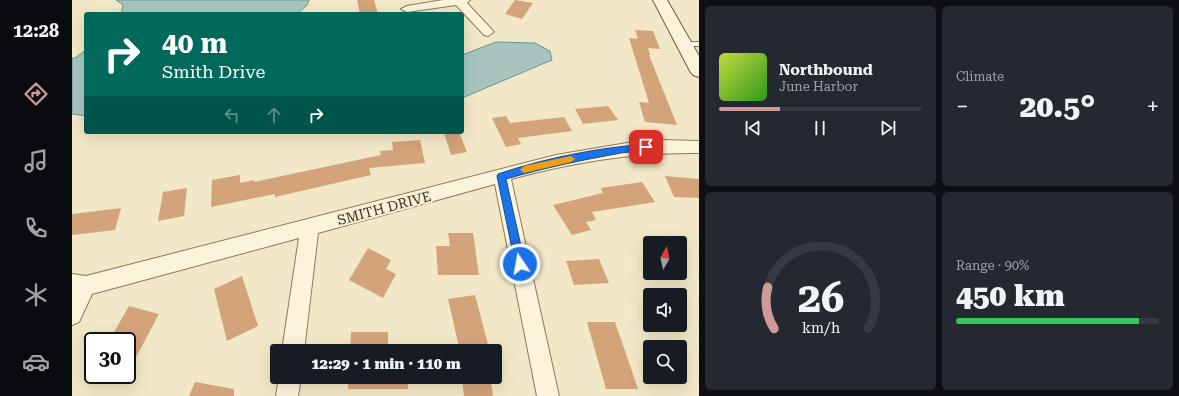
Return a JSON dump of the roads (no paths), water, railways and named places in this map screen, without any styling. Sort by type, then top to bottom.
[{"type":"street","points":[[660,0],[692,44],[699,71]]},
{"type":"street","points":[[405,8],[461,1],[488,32]]},
{"type":"street","name":"SMITH DRIVE","points":[[79,285],[310,228],[540,165],[623,149],[672,146],[699,147]]},
{"type":"street","points":[[502,176],[548,396]]},
{"type":"street","points":[[295,344],[310,228]]},
{"type":"street","points":[[72,315],[79,285]]},
{"type":"street","points":[[287,396],[289,384]]},
{"type":"water","points":[[116,0],[309,0],[307,5],[299,12],[121,12],[123,5]]},
{"type":"water","points":[[496,42],[535,43],[550,51],[552,60],[464,97],[464,54]]},
{"type":"water","points":[[84,51],[84,116],[72,114],[72,58],[75,58]]}]
